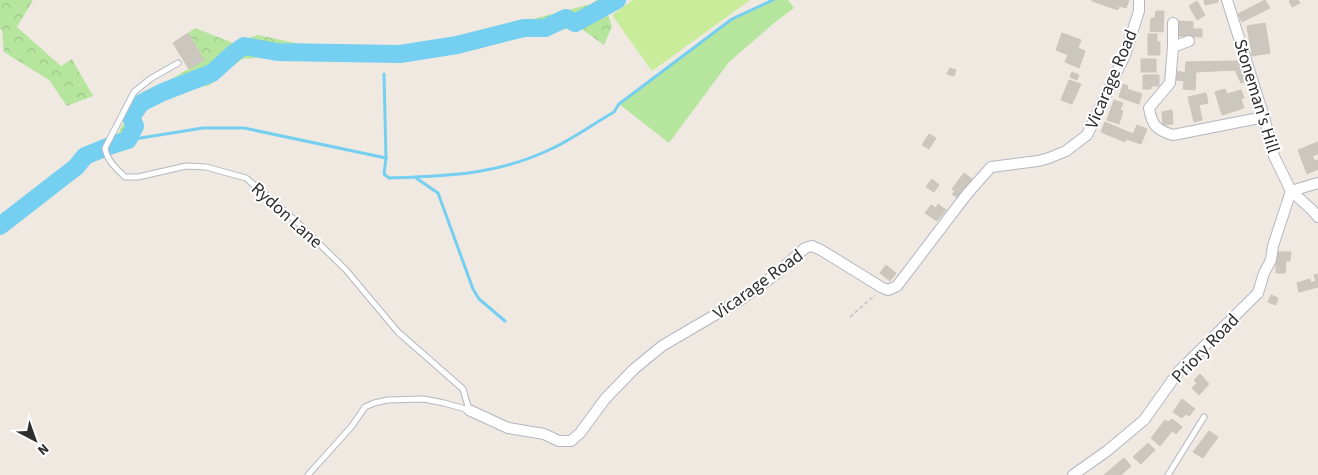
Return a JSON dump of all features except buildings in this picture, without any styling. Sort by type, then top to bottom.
[{"type":"street","name":"Vicarage Road","points":[[469,410],[508,428],[544,434],[559,441],[570,442],[580,433],[605,400],[634,369],[662,346],[742,299],[776,274],[806,248],[812,246],[888,290],[897,286],[967,194],[991,167],[1044,160],[1066,151],[1087,135],[1125,55],[1139,11],[1139,0]]},
{"type":"street","name":"Stoneman's Hill","points":[[1227,0],[1264,117],[1274,156],[1290,191]]},
{"type":"street","points":[[1173,23],[1170,83],[1149,108],[1151,120],[1162,132],[1173,135],[1264,117]]},
{"type":"street","points":[[1173,47],[1188,42]]},
{"type":"street","points":[[1290,191],[1318,183]]},
{"type":"street","points":[[1290,191],[1318,217]]},
{"type":"street","name":"Priory Road","points":[[1074,475],[1107,451],[1144,420],[1179,372],[1258,293],[1264,273],[1271,260],[1273,246],[1290,191]]},
{"type":"lane","name":"Rydon Lane","points":[[178,63],[150,79],[134,92],[106,148],[107,157],[114,166],[125,177],[138,177],[186,166],[206,167],[246,178],[297,222],[346,270],[398,332],[463,389],[469,410]]},
{"type":"lane","points":[[308,475],[352,426],[365,407],[374,403],[388,400],[424,399],[469,410]]},
{"type":"lane","points":[[1168,475],[1204,417]]},
{"type":"path","points":[[850,317],[885,288]]},
{"type":"green space","points":[[0,0],[33,0],[17,27],[61,66],[72,59],[93,96],[67,106],[49,80],[4,52],[2,30],[0,29]]},
{"type":"green space","points":[[597,0],[623,0],[607,12],[612,26],[604,45],[579,27],[489,41],[427,57],[384,61],[280,56],[242,59],[208,86],[186,87],[131,117],[135,126],[128,140],[112,145],[140,97],[204,60],[188,33],[195,28],[233,43],[258,35],[314,47],[413,50],[591,4]]},
{"type":"green space","points":[[633,0],[750,0],[652,71],[612,15]]},
{"type":"green space","points":[[773,0],[788,0],[794,8],[729,62],[669,143],[619,104],[732,19]]},
{"type":"waterway","points":[[0,226],[76,167],[85,156],[128,140],[135,126],[131,117],[141,103],[163,92],[212,73],[244,46],[277,52],[400,54],[457,45],[524,28],[545,28],[566,18],[575,23],[617,0]]},
{"type":"waterway","points":[[128,140],[203,128],[244,128],[386,158],[384,174],[389,178],[452,175],[491,169],[531,158],[575,136],[614,112],[619,104],[732,19],[773,0]]},
{"type":"waterway","points":[[384,74],[386,158]]},
{"type":"waterway","points":[[416,178],[438,193],[473,289],[479,299],[505,321]]}]
